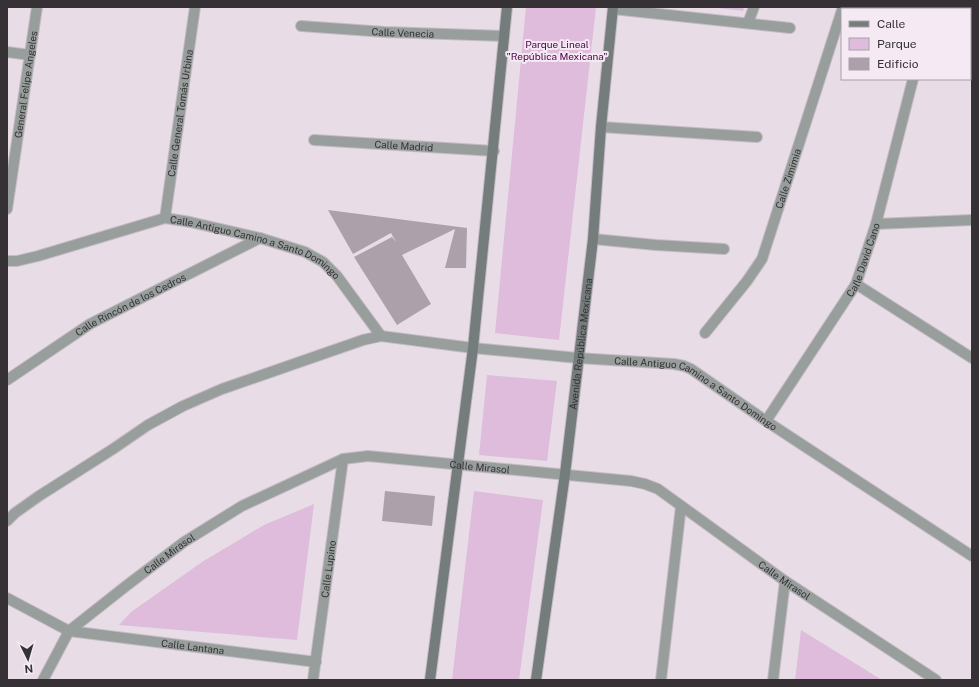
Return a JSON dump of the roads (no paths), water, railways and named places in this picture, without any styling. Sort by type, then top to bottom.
[{"type":"main road","points":[[430,680],[473,348],[494,150],[507,7]]},
{"type":"main road","name":"Avenida República Mexicana","points":[[536,680],[565,474],[592,239],[613,8]]},
{"type":"street","name":"General Felipe Angeles","points":[[7,209],[37,7]]},
{"type":"street","name":"Calle General Tomás Urbina","points":[[165,218],[195,7]]},
{"type":"street","points":[[748,23],[754,7]]},
{"type":"street","points":[[613,8],[790,28]]},
{"type":"street","name":"Calle Zimimia","points":[[705,333],[747,281],[762,259],[841,15]]},
{"type":"street","name":"Calle Venecia","points":[[301,26],[504,36]]},
{"type":"street","points":[[7,52],[30,55]]},
{"type":"street","name":"Calle David Cano","points":[[766,421],[856,284],[876,224],[913,80]]},
{"type":"street","points":[[601,127],[757,137]]},
{"type":"street","name":"Calle Madrid","points":[[314,140],[494,150]]},
{"type":"street","name":"Calle Antiguo Camino a Santo Domingo","points":[[7,261],[16,261],[38,256],[165,218],[190,222],[260,238],[305,252],[323,262],[337,276],[381,336]]},
{"type":"street","points":[[876,224],[972,220]]},
{"type":"street","name":"Calle Rincón de los Cedros","points":[[7,380],[90,324],[260,238]]},
{"type":"street","points":[[592,239],[724,249]]},
{"type":"street","points":[[856,284],[972,358]]},
{"type":"street","name":"Calle Antiguo Camino a Santo Domingo","points":[[7,521],[15,513],[39,496],[148,425],[183,406],[222,389],[363,340],[381,336],[473,348],[684,366],[691,369],[766,421],[972,556]]},
{"type":"street","name":"Calle Mirasol","points":[[42,680],[69,631],[184,542],[242,506],[343,459],[375,456],[631,481],[658,489],[785,581],[936,680]]},
{"type":"street","name":"Calle Lupino","points":[[313,680],[343,459]]},
{"type":"street","points":[[660,680],[681,506]]},
{"type":"street","points":[[773,680],[785,581]]},
{"type":"street","points":[[7,598],[69,631]]},
{"type":"street","name":"Calle Lantana","points":[[69,631],[316,662]]},
{"type":"park label","name":"Parque Lineal \"República Mexicana\"","points":[[557,50]]}]
